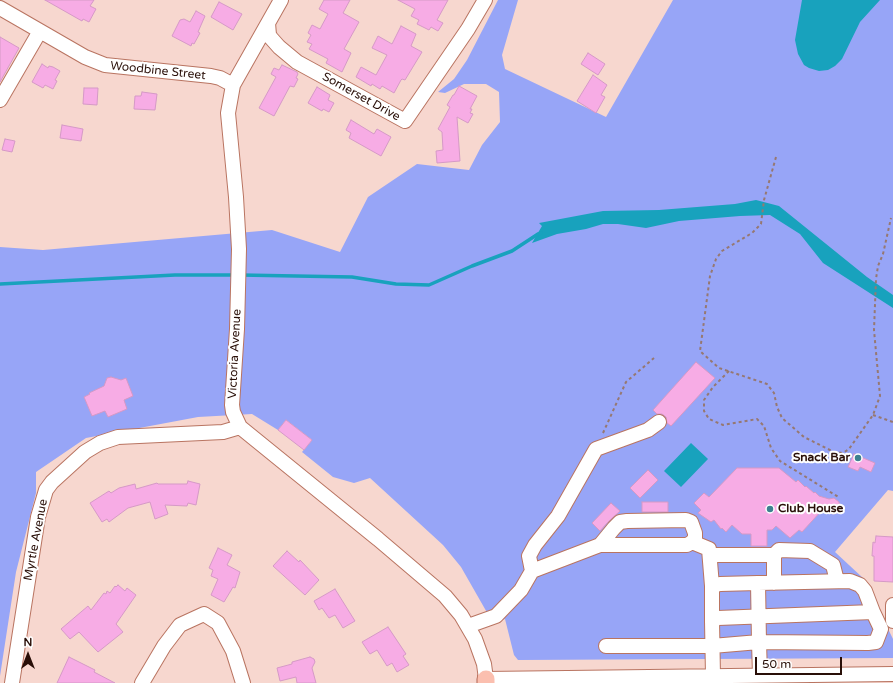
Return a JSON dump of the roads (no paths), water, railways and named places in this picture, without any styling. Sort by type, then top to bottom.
[{"type":"street","name":"Victoria Avenue","points":[[281,0],[233,85],[229,104],[228,123],[236,191],[238,242],[237,329],[232,405],[236,420],[240,427],[437,588],[457,610],[468,626],[481,653],[486,681]]},
{"type":"street","name":"Somerset Drive","points":[[268,23],[269,35],[279,47],[297,62],[405,121],[468,29],[485,0]]},
{"type":"street","name":"Woodbine Street","points":[[0,8],[85,57],[105,65],[211,76],[220,78],[233,85]]},
{"type":"street","points":[[0,100],[40,31]]},
{"type":"street","points":[[532,571],[529,556],[535,545],[558,516],[596,449],[648,430],[659,422]]},
{"type":"street","name":"Myrtle Avenue","points":[[12,683],[38,517],[46,490],[52,482],[85,452],[100,443],[118,437],[223,432],[240,427]]},
{"type":"street","points":[[468,626],[496,616],[521,590],[532,571],[600,545],[687,545],[695,538],[695,532],[691,522],[686,520],[627,521],[620,522],[600,545]]},
{"type":"street","points":[[692,542],[709,549],[710,555],[712,586],[713,676]]},
{"type":"street","points":[[710,555],[774,555],[780,550],[810,551],[833,565],[837,581]]},
{"type":"street","points":[[774,555],[774,583]]},
{"type":"street","points":[[606,646],[712,646],[759,642],[868,644],[876,642],[881,629],[865,591],[860,585],[850,581],[720,584],[712,586]]},
{"type":"street","points":[[758,584],[760,675]]},
{"type":"street","points":[[893,605],[893,621]]},
{"type":"street","points":[[712,621],[718,618],[873,612]]},
{"type":"street","points":[[142,683],[164,646],[180,625],[204,614],[218,623],[233,651],[243,683]]},
{"type":"street","points":[[486,681],[697,680],[713,676],[760,675],[866,678],[893,674]]},
{"type":"waterway","points":[[240,275],[352,277],[396,284],[429,285],[472,266],[512,251],[541,233]]},
{"type":"waterway","points":[[0,284],[175,275],[234,275]]},
{"type":"place","name":"Snack Bar","points":[[858,458]]},
{"type":"place","name":"Club House","points":[[770,509]]}]
